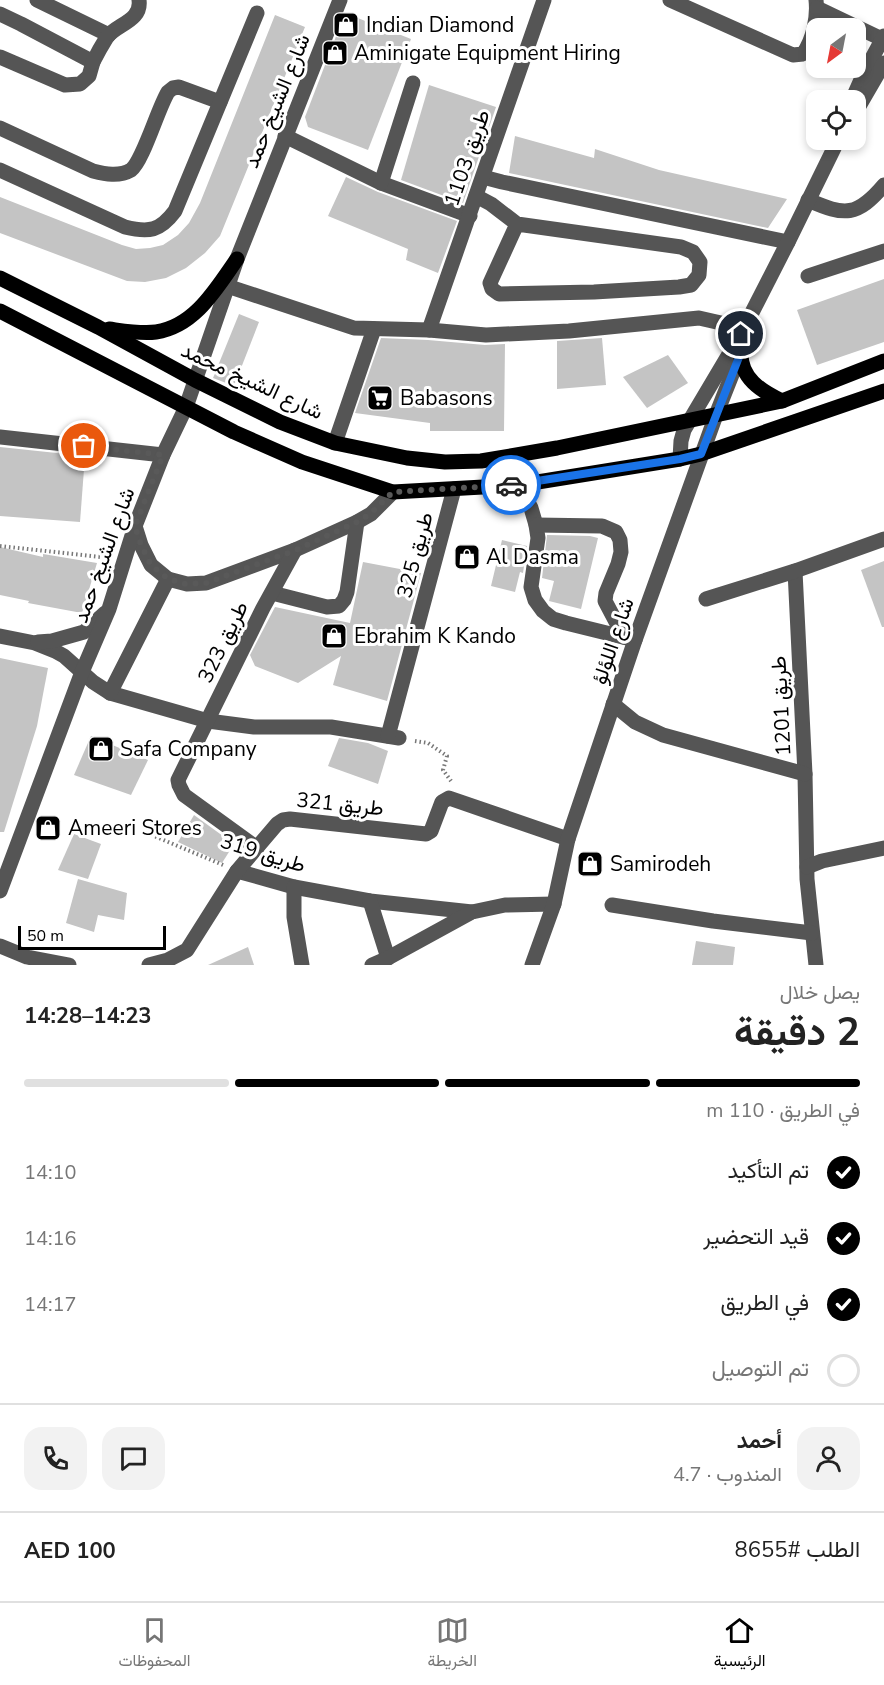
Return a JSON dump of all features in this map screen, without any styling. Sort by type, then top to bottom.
[{"type":"main road","points":[[98,327],[155,332],[172,327],[189,318],[213,295],[237,259]]},
{"type":"main road","name":"شارع الشيخ محمد","points":[[0,278],[280,422],[335,443],[407,458],[445,462],[481,461],[557,448],[782,401],[884,361]]},
{"type":"main road","points":[[0,311],[234,432],[302,462],[393,492],[519,485],[680,459],[701,454],[884,391]]},
{"type":"main road","points":[[741,352],[741,364],[750,380],[760,390],[782,401]]},
{"type":"street","points":[[37,0],[109,35]]},
{"type":"street","points":[[0,57],[66,85],[80,84],[89,76],[93,62],[109,35],[125,25],[136,14],[140,6],[139,0]]},
{"type":"street","name":"شارع الشيخ حمد","points":[[0,891],[82,672],[109,609],[135,526],[163,455],[186,407],[237,259],[340,0]]},
{"type":"street","name":"طريق 1103","points":[[429,330],[544,0]]},
{"type":"street","points":[[670,0],[793,55],[803,54],[810,44],[817,4],[883,37],[856,90]]},
{"type":"street","points":[[0,170],[125,227],[153,230],[166,223],[175,211],[257,13]]},
{"type":"street","points":[[0,14],[93,62]]},
{"type":"street","points":[[866,94],[884,63]]},
{"type":"street","points":[[381,183],[413,83]]},
{"type":"street","points":[[0,128],[93,171],[120,174],[132,169],[140,157],[168,92],[173,88],[179,87],[220,102]]},
{"type":"street","points":[[285,136],[381,183],[473,206],[515,228],[681,247],[693,252],[697,257],[700,262],[699,275],[691,285],[679,287],[499,294],[492,289],[490,283],[515,228]]},
{"type":"street","name":"شارع اللؤلؤ","points":[[680,459],[681,441],[689,420],[741,334],[833,150]]},
{"type":"street","points":[[483,177],[788,242]]},
{"type":"street","points":[[808,200],[831,210],[851,210],[862,207],[884,185]]},
{"type":"street","points":[[808,276],[884,250]]},
{"type":"street","points":[[227,286],[354,328],[498,334],[568,331],[699,318],[721,323],[741,334]]},
{"type":"street","points":[[335,443],[374,329]]},
{"type":"street","name":"شارع اللؤلؤ","points":[[532,965],[554,904],[568,839],[613,704],[630,638],[741,352],[741,334]]},
{"type":"street","points":[[0,437],[163,455]]},
{"type":"street","points":[[519,485],[531,508],[538,538],[531,587],[535,600],[553,619],[630,638]]},
{"type":"street","name":"طريق 325","points":[[394,737],[454,489]]},
{"type":"street","points":[[135,526],[151,565],[168,579],[186,584],[206,583],[296,550],[357,522],[370,514],[393,492]]},
{"type":"street","points":[[272,592],[327,607],[339,606],[347,592],[357,522]]},
{"type":"street","points":[[536,525],[602,526],[616,532],[621,540],[621,552],[605,601],[630,638]]},
{"type":"street","points":[[706,598],[795,571],[884,539]]},
{"type":"street","name":"طريق 323","points":[[257,848],[184,795],[178,780],[272,592],[296,550]]},
{"type":"street","name":"طريق 1201","points":[[795,571],[805,774],[805,834],[816,965]]},
{"type":"street","points":[[110,693],[168,579]]},
{"type":"street","points":[[35,643],[84,632],[109,609]]},
{"type":"street","points":[[0,636],[35,643],[64,656],[110,693],[208,721],[254,727],[331,727],[394,737]]},
{"type":"street","points":[[613,704],[635,722],[663,735],[805,774]]},
{"type":"street","points":[[449,798],[568,839]]},
{"type":"street","name":"طريق 321","points":[[149,965],[168,960],[187,950],[237,871],[283,820],[426,834],[431,831],[442,802],[449,798]]},
{"type":"street","points":[[807,867],[822,861],[884,848]]},
{"type":"street","name":"طريق 319","points":[[237,871],[294,887],[370,901],[472,912]]},
{"type":"street","points":[[294,887],[294,917],[302,965]]},
{"type":"street","points":[[370,901],[388,958]]},
{"type":"street","name":"طريق 319","points":[[372,965],[472,912],[505,905],[554,904]]},
{"type":"street","points":[[612,905],[713,921],[812,933]]},
{"type":"street","points":[[0,946],[43,962],[69,965]]},
{"type":"path","points":[[0,546],[124,559]]},
{"type":"path","points":[[394,737],[428,744],[447,756],[443,770],[454,784],[449,798]]},
{"type":"path","name":"طريق 319","points":[[147,833],[237,871]]},
{"type":"building","points":[[345,13],[411,39],[368,150],[308,127],[305,117]]},
{"type":"building","points":[[275,15],[305,27],[220,236],[205,253],[186,268],[166,278],[145,282],[127,281],[0,233],[0,197],[136,249],[163,245],[178,235],[189,223],[200,203]]},
{"type":"building","points":[[429,85],[496,107],[463,203],[401,180]]},
{"type":"building","points":[[515,136],[594,158],[595,149],[659,170],[787,199],[768,228],[509,173]]},
{"type":"building","points":[[346,177],[378,192],[457,221],[438,273],[406,260],[408,249],[328,216]]},
{"type":"building","points":[[884,279],[884,342],[817,365],[797,310]]},
{"type":"building","points":[[239,314],[259,322],[234,386],[213,378]]},
{"type":"building","points":[[381,338],[485,345],[505,344],[504,431],[430,431],[430,423],[355,413]]},
{"type":"building","points":[[602,338],[606,385],[557,389],[557,341]]},
{"type":"building","points":[[668,355],[688,383],[647,408],[623,377]]},
{"type":"building","points":[[0,447],[85,456],[80,522],[0,516]]},
{"type":"building","points":[[547,535],[598,538],[581,609],[549,601],[554,581],[542,578]]},
{"type":"building","points":[[502,540],[527,546],[523,573],[520,572],[515,592],[491,586]]},
{"type":"building","points":[[0,547],[43,557],[43,554],[97,563],[82,613],[28,603],[29,601],[0,595]]},
{"type":"building","points":[[884,561],[884,627],[882,627],[861,570]]},
{"type":"building","name":"Ebrahim K Kando","points":[[363,562],[421,573],[387,701],[333,685],[341,656],[298,683],[255,666],[250,655],[275,607],[350,623]]},
{"type":"building","points":[[0,658],[48,668],[37,726],[4,832],[0,832]]},
{"type":"building","points":[[91,736],[148,760],[131,795],[74,775]]},
{"type":"building","points":[[339,738],[368,743],[388,751],[378,784],[328,766]]},
{"type":"building","points":[[194,815],[234,844],[222,863],[178,842]]},
{"type":"building","points":[[74,834],[101,844],[88,879],[58,870]]},
{"type":"building","points":[[78,879],[127,893],[124,920],[98,915],[94,932],[66,923]]},
{"type":"building","points":[[696,941],[735,947],[733,965],[692,965]]},
{"type":"building","points":[[248,947],[254,965],[208,965]]},
{"type":"way so far","points":[[84,446],[163,455],[135,526],[151,565],[168,579],[186,584],[206,583],[296,550],[357,522],[370,514],[393,492],[511,485]]},
{"type":"place","name":"Indian Diamond","points":[[346,25]]},
{"type":"place","name":"Aminigate Equipment Hiring","points":[[335,53]]},
{"type":"place","name":"Babasons","points":[[380,398]]},
{"type":"place","name":"Al Dasma","points":[[467,557]]},
{"type":"place","name":"Ebrahim K Kando","points":[[334,636]]},
{"type":"place","name":"Safa Company","points":[[101,749]]},
{"type":"place","name":"Ameeri Stores","points":[[48,828]]},
{"type":"place","name":"Samirodeh","points":[[590,864]]},
{"type":"route","points":[[511,485],[701,454],[741,352],[741,334]]}]
